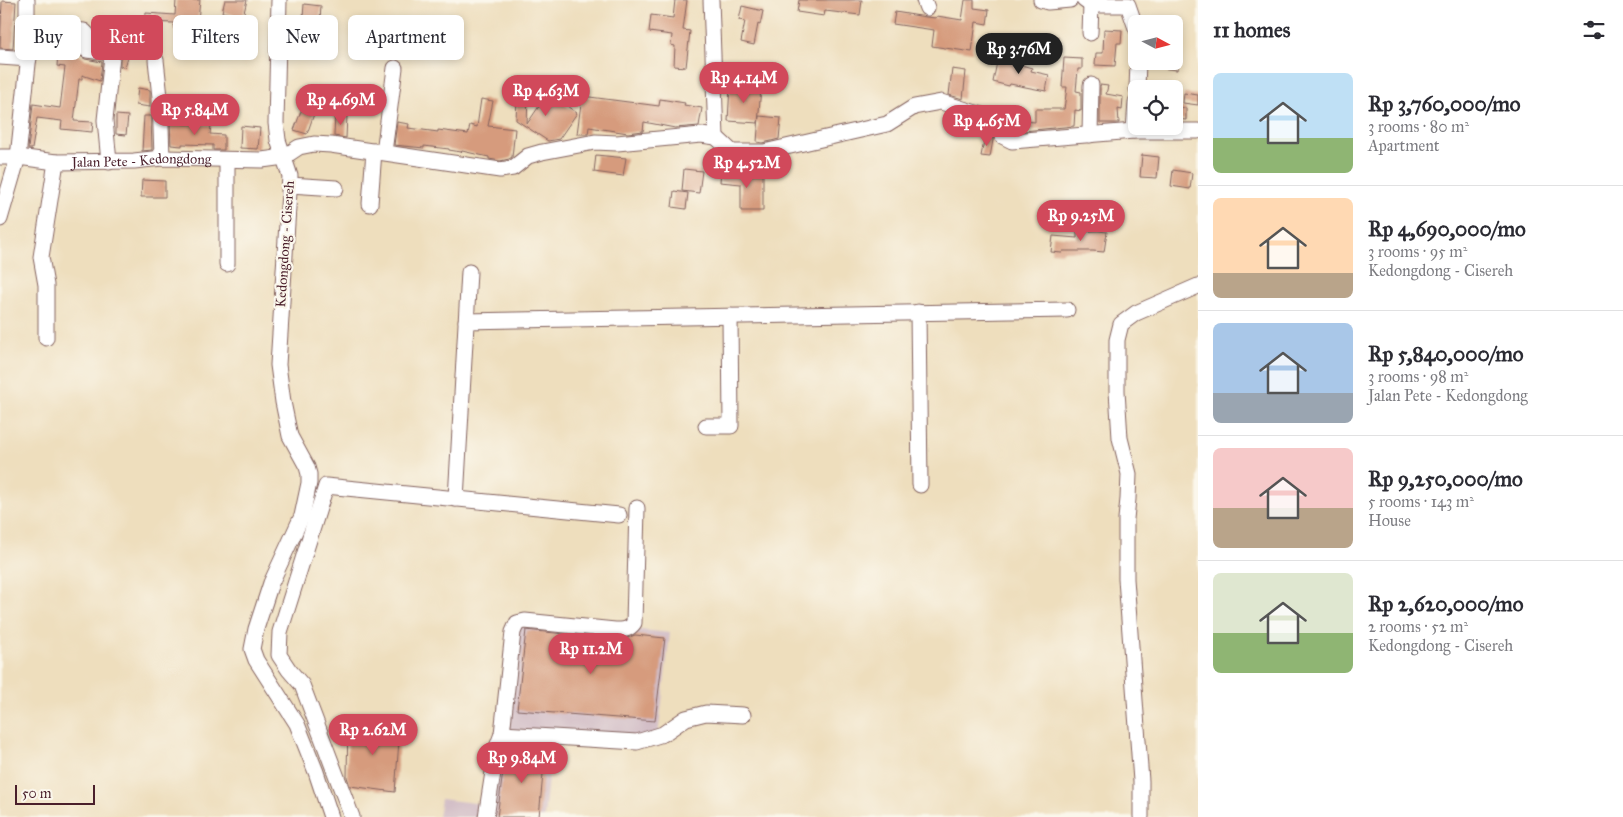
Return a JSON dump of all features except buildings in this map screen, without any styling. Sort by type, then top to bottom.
[{"type":"street","points":[[27,0],[27,15]]},
{"type":"street","name":"Kedongdong - Cisereh","points":[[279,0],[276,123],[278,140],[290,176],[290,185],[278,365],[290,436],[310,474],[302,516],[271,583],[256,629],[252,649],[256,660],[296,724],[316,772],[331,817]]},
{"type":"street","points":[[711,0],[716,137]]},
{"type":"street","points":[[1041,0],[1048,2],[1070,0]]},
{"type":"street","points":[[1090,33],[1087,2],[1128,5],[1131,15]]},
{"type":"street","points":[[81,31],[87,34],[88,50],[111,54],[112,56],[105,120],[109,162]]},
{"type":"street","points":[[0,57],[15,58]]},
{"type":"street","points":[[0,219],[18,157],[28,60]]},
{"type":"street","points":[[156,60],[160,97],[162,158]]},
{"type":"street","points":[[370,204],[395,68]]},
{"type":"street","points":[[1090,135],[1091,85]]},
{"type":"street","points":[[284,157],[299,147],[314,144],[331,145],[500,170],[513,168],[528,156],[595,142],[617,143],[701,135],[716,137],[734,152],[764,152],[886,124],[914,108],[941,102],[992,118],[997,122],[1002,136],[1012,141],[1128,132]]},
{"type":"street","points":[[1183,131],[1198,131]]},
{"type":"street","name":"Jalan Pete - Kedongdong","points":[[0,157],[18,157],[56,162],[109,162],[162,158],[262,160],[284,157]]},
{"type":"street","points":[[227,160],[227,264]]},
{"type":"street","points":[[46,338],[46,285],[40,257],[56,162]]},
{"type":"street","points":[[290,185],[336,188]]},
{"type":"street","points":[[456,499],[469,272]]},
{"type":"street","points":[[1142,817],[1126,579],[1126,519],[1129,474],[1120,438],[1117,391],[1117,340],[1121,324],[1136,313],[1197,285]]},
{"type":"street","points":[[466,320],[1067,310]]},
{"type":"street","points":[[918,312],[920,485]]},
{"type":"street","points":[[706,426],[731,426],[730,316]]},
{"type":"street","points":[[352,817],[302,685],[279,655],[280,632],[326,486],[619,515]]},
{"type":"street","points":[[486,817],[497,747],[502,734],[513,632],[517,623],[525,621],[615,630],[625,630],[631,627],[634,623],[637,508]]},
{"type":"street","points":[[502,734],[637,742],[663,734],[686,718],[706,713],[743,715]]},
{"type":"shaded area","points":[[512,616],[670,633],[657,745],[552,740],[544,817],[438,817],[441,799],[483,804],[497,732]]}]
